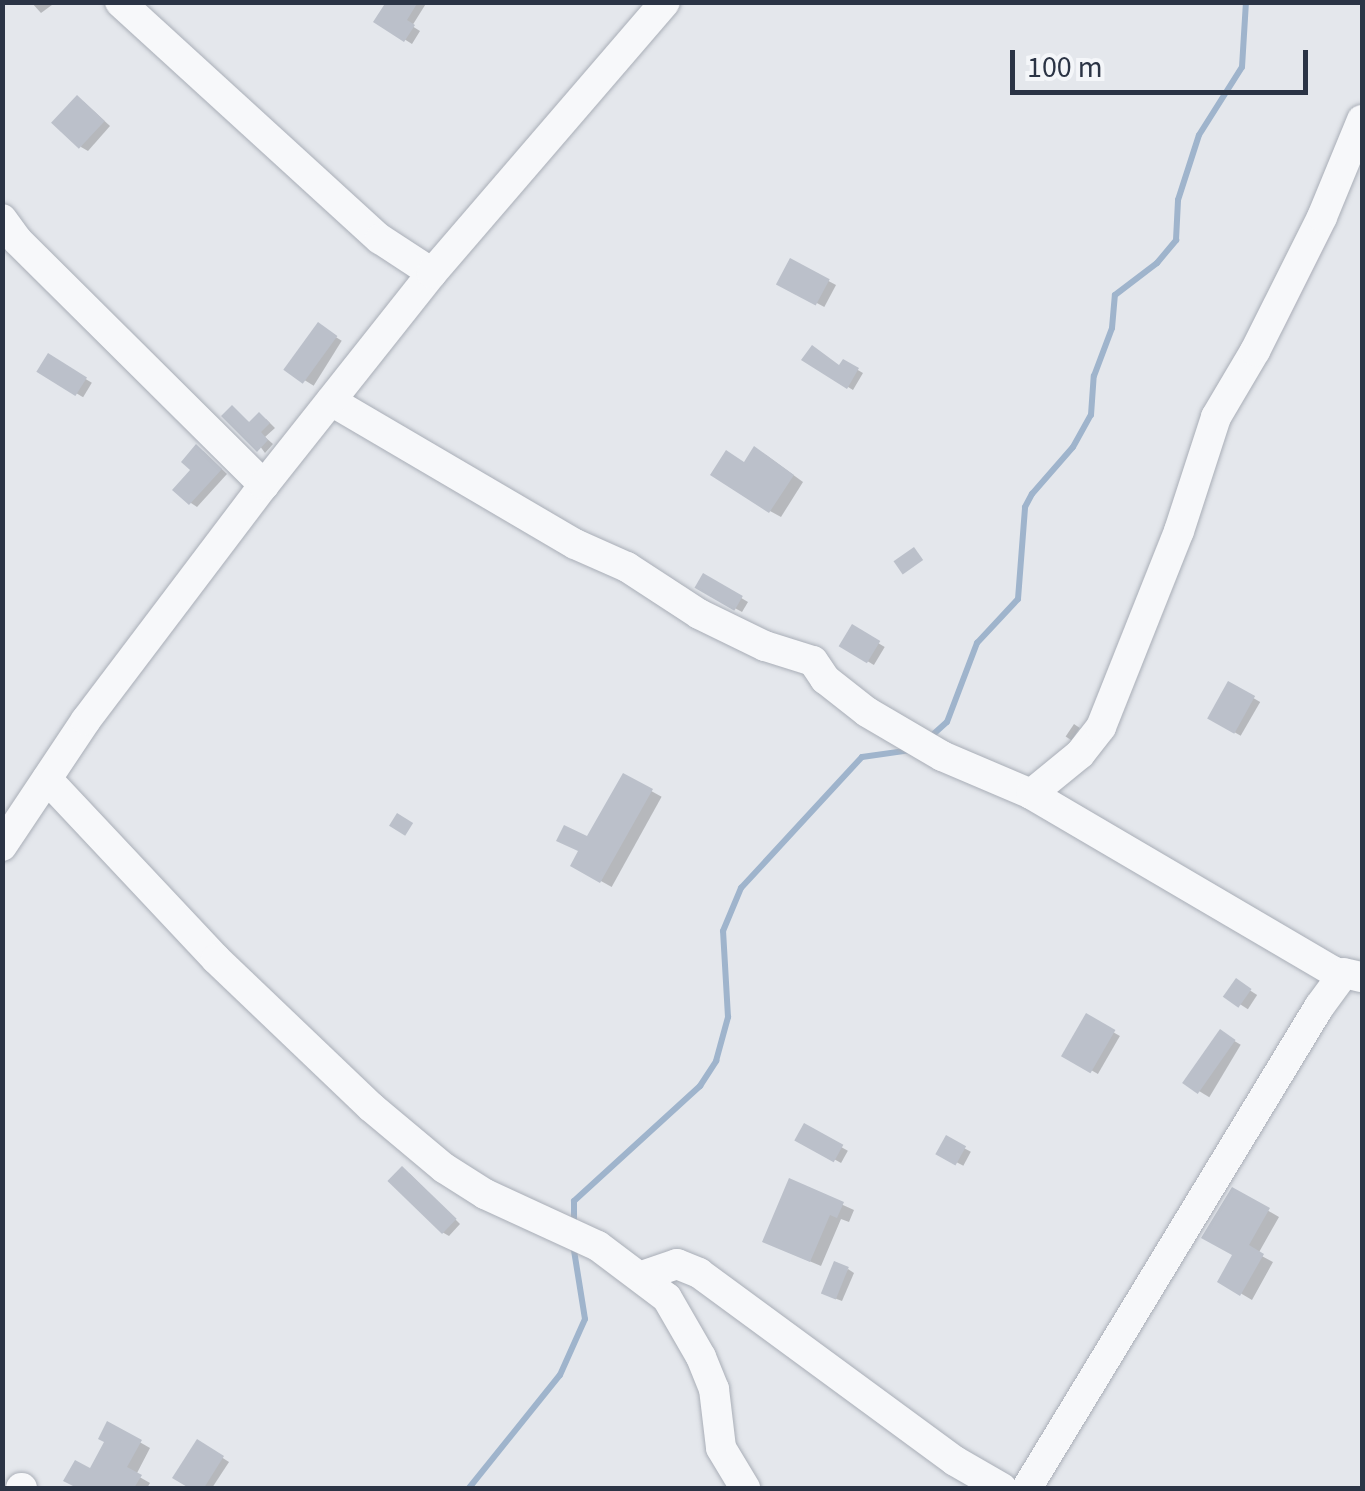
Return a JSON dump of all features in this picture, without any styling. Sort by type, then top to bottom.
[{"type":"street","points":[[2,846],[46,779],[264,485],[432,273],[664,2]]},
{"type":"street","points":[[130,8],[380,239],[432,273]]},
{"type":"street","points":[[1031,794],[1080,754],[1101,726],[1179,531],[1216,417],[1255,351],[1322,217],[1362,120]]},
{"type":"street","points":[[7,232],[264,485]]},
{"type":"street","points":[[331,401],[575,544],[627,566],[699,614],[764,646],[814,662],[824,679],[867,712],[942,756],[1031,794],[1350,978],[1027,1488]]},
{"type":"street","points":[[46,779],[216,960],[429,1156],[485,1194],[598,1246],[667,1298],[702,1358],[714,1389],[720,1448],[745,1488]]},
{"type":"street","points":[[642,1276],[677,1264],[699,1273],[955,1461],[1002,1488]]},
{"type":"building","points":[[386,2],[418,2],[407,20],[415,25],[404,42],[373,22]]},
{"type":"building","points":[[77,95],[105,121],[79,149],[51,123]]},
{"type":"building","points":[[790,258],[830,279],[816,306],[776,284]]},
{"type":"building","points":[[318,322],[337,336],[303,384],[283,370]]},
{"type":"building","points":[[812,345],[839,365],[843,359],[859,368],[847,389],[801,360]]},
{"type":"building","points":[[48,353],[87,377],[75,396],[36,372]]},
{"type":"building","points":[[232,405],[249,422],[259,412],[270,423],[261,432],[268,440],[257,452],[221,416]]},
{"type":"building","points":[[196,444],[222,469],[189,505],[172,490],[190,470],[181,462]]},
{"type":"building","points":[[754,446],[794,475],[769,513],[710,475],[726,450],[744,462]]},
{"type":"building","points":[[914,547],[923,560],[903,574],[894,561]]},
{"type":"building","points":[[703,573],[743,596],[734,611],[694,588]]},
{"type":"building","points":[[852,624],[880,641],[867,663],[839,646]]},
{"type":"building","points":[[1228,681],[1255,696],[1234,734],[1207,719]]},
{"type":"building","points":[[623,773],[653,789],[600,883],[570,866],[578,851],[556,841],[564,825],[587,836]]},
{"type":"building","points":[[397,813],[413,823],[405,836],[389,826]]},
{"type":"building","points":[[1236,978],[1252,989],[1238,1008],[1223,997]]},
{"type":"building","points":[[1086,1013],[1115,1030],[1090,1073],[1061,1056]]},
{"type":"building","points":[[1220,1029],[1236,1040],[1198,1094],[1182,1083]]},
{"type":"building","points":[[804,1123],[843,1145],[834,1162],[794,1140]]},
{"type":"building","points":[[946,1135],[966,1146],[955,1165],[935,1154]]},
{"type":"building","points":[[402,1166],[457,1219],[442,1234],[387,1181]]},
{"type":"building","points":[[789,1178],[844,1202],[837,1218],[830,1215],[810,1262],[762,1242]]},
{"type":"building","points":[[1232,1187],[1270,1208],[1249,1245],[1264,1254],[1240,1296],[1217,1282],[1232,1255],[1201,1238]]},
{"type":"building","points":[[834,1261],[849,1267],[836,1299],[821,1293]]},
{"type":"building","points":[[107,1421],[142,1440],[127,1467],[142,1475],[134,1488],[77,1488],[63,1481],[75,1460],[90,1468],[104,1442],[98,1439]]},
{"type":"building","points":[[197,1439],[224,1456],[204,1488],[189,1488],[172,1478]]},
{"type":"waterway","points":[[928,739],[947,722],[977,643],[1018,599],[1025,507],[1073,447],[1091,415],[1094,376],[1112,328],[1115,295],[1157,263],[1176,240],[1178,200],[1199,135],[1242,67],[1246,2]]},
{"type":"waterway","points":[[574,1226],[574,1201],[700,1086],[716,1061],[728,1017],[723,931],[741,888],[862,757],[911,750]]},
{"type":"waterway","points":[[469,1488],[560,1375],[585,1319],[573,1244]]}]
